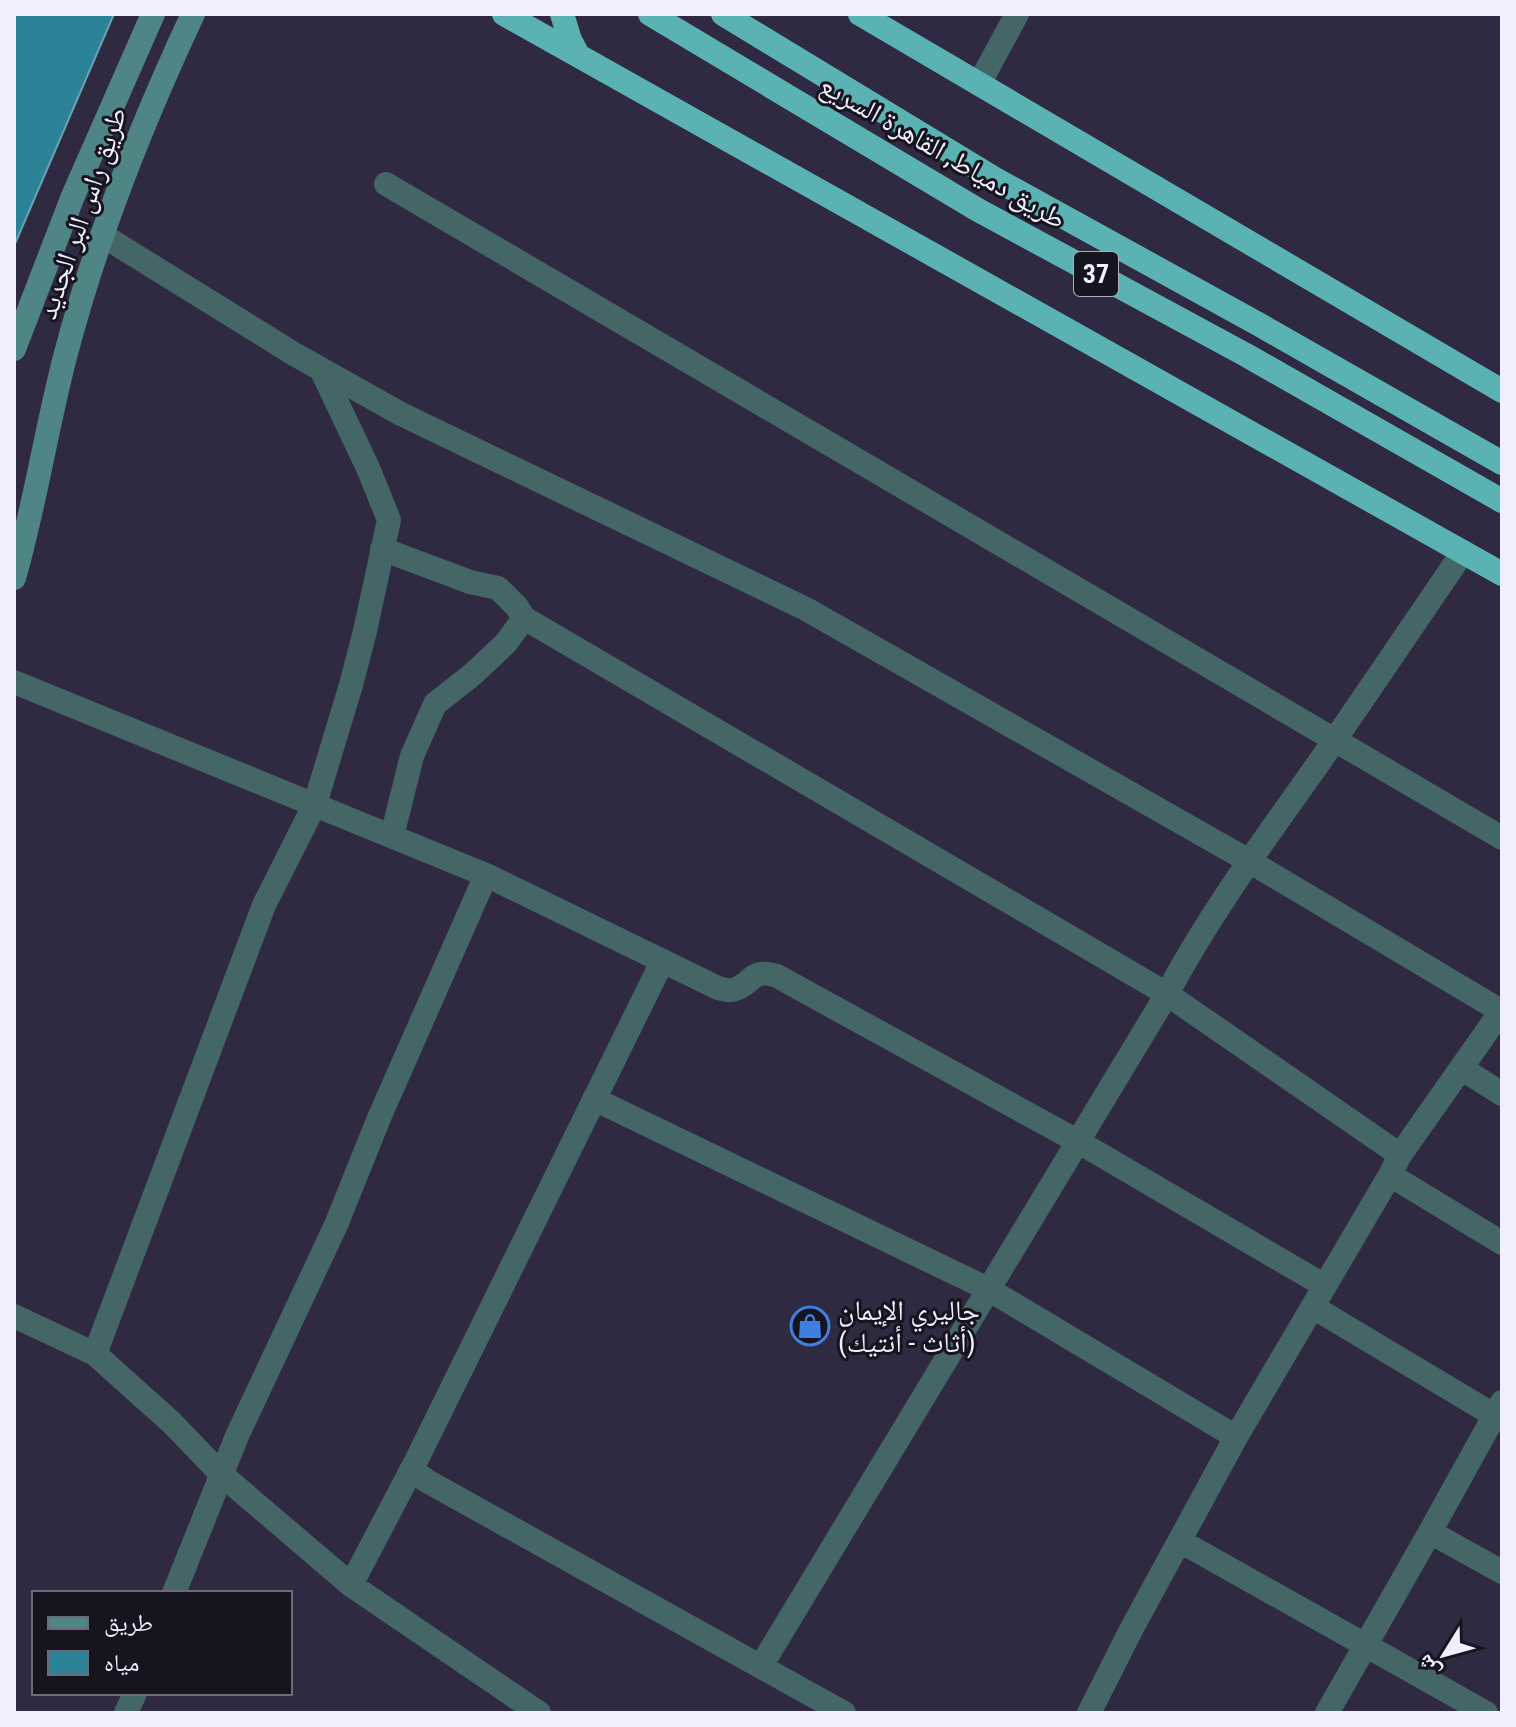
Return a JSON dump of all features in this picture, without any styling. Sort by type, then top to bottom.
[{"type":"highway","points":[[504,14],[1502,574]]},
{"type":"highway","points":[[562,14],[578,55]]},
{"type":"highway","name":"طريق دمياط, القاهرة السريع","points":[[650,14],[978,210],[1246,355],[1502,501]]},
{"type":"highway","name":"طريق دمياط, القاهرة السريع","points":[[723,14],[995,179],[1502,463]]},
{"type":"highway","points":[[860,14],[1502,391]]},
{"type":"main road","name":"طريق راس البر الجديد","points":[[14,349],[73,196],[153,14]]},
{"type":"main road","name":"طريق راس البر الجديد","points":[[14,578],[65,357],[102,235],[146,116],[193,14]]},
{"type":"main road","points":[[14,501],[30,493],[38,481]]},
{"type":"street","points":[[979,84],[1017,14]]},
{"type":"street","points":[[386,184],[1502,838]]},
{"type":"street","points":[[102,235],[321,369],[401,414],[806,609],[1249,861],[1502,1011],[1395,1165],[1236,1437],[1089,1713]]},
{"type":"street","points":[[95,1354],[264,905],[315,804],[351,685],[389,520],[321,369]]},
{"type":"street","points":[[382,549],[470,582],[498,588],[524,618],[1167,994],[1502,1243]]},
{"type":"street","points":[[761,1666],[1167,994],[1185,959],[1249,861],[1463,552]]},
{"type":"street","points":[[392,836],[412,756],[435,704],[506,643],[524,618]]},
{"type":"street","points":[[14,682],[486,875],[718,988],[732,990],[765,972],[777,976],[1077,1141],[1325,1286]]},
{"type":"street","points":[[175,1591],[265,1372],[336,1225],[379,1118],[486,875]]},
{"type":"street","points":[[351,1585],[662,962]]},
{"type":"street","points":[[1461,1068],[1502,1094]]},
{"type":"street","points":[[594,1099],[988,1289],[1236,1437]]},
{"type":"street","points":[[1313,1307],[1500,1412],[1327,1713]]},
{"type":"street","points":[[14,1316],[95,1354],[172,1423],[221,1474],[351,1585],[539,1713]]},
{"type":"street","points":[[411,1470],[844,1713]]},
{"type":"street","points":[[1430,1532],[1502,1572]]},
{"type":"street","points":[[1180,1541],[1486,1713]]},
{"type":"water","points":[[14,14],[114,14],[14,246]]},
{"type":"place","name":"جاليري الإيمان (أثاث - أنتيك)","points":[[810,1326]]}]
